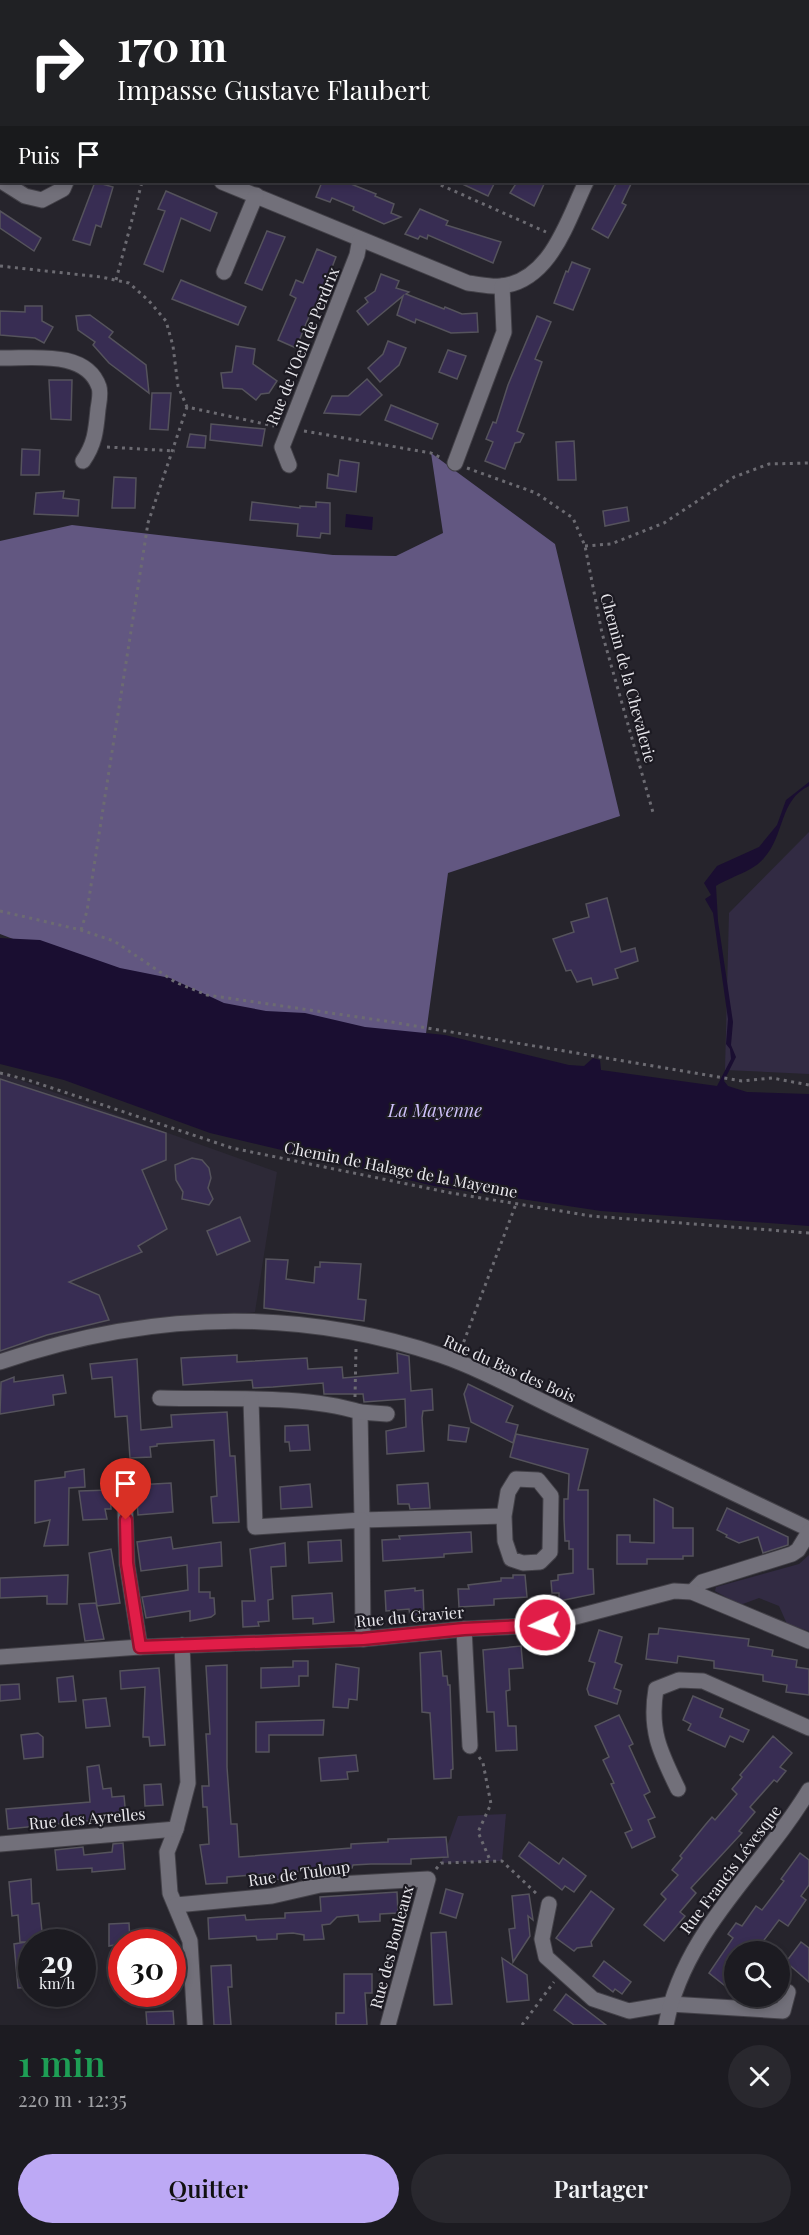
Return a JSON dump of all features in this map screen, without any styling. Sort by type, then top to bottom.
[{"type":"street","points":[[6,183],[25,196],[42,200],[63,189],[66,183]]},
{"type":"street","points":[[226,183],[248,189],[360,239],[468,283],[502,286],[531,275],[551,254],[586,183]]},
{"type":"street","points":[[224,272],[248,189]]},
{"type":"street","name":"Rue de l'Oeil de Perdrix","points":[[289,465],[282,447],[357,255],[360,239]]},
{"type":"street","points":[[455,463],[504,332],[502,286]]},
{"type":"street","points":[[0,358],[72,360],[84,366],[100,388],[93,446],[82,461]]},
{"type":"street","name":"Rue du Bas des Bois","points":[[0,1362],[37,1349],[88,1337],[177,1322],[280,1322],[356,1333],[456,1362],[809,1530]]},
{"type":"street","points":[[160,1398],[251,1400],[343,1406],[358,1411],[387,1414]]},
{"type":"street","points":[[251,1400],[255,1527],[362,1520],[504,1516]]},
{"type":"street","points":[[358,1411],[363,1639]]},
{"type":"street","points":[[124,1476],[127,1563],[140,1647]]},
{"type":"street","points":[[516,1479],[538,1480],[551,1496],[550,1552],[540,1562],[523,1563],[511,1559],[505,1541],[504,1516],[508,1492],[516,1479]]},
{"type":"street","points":[[692,1592],[702,1582],[792,1554],[798,1550],[809,1530]]},
{"type":"street","name":"Rue du Gravier","points":[[0,1657],[140,1647],[363,1639],[464,1629],[545,1625],[674,1591],[692,1592],[809,1641]]},
{"type":"street","points":[[464,1629],[471,1746]]},
{"type":"street","points":[[182,1645],[188,1783],[176,1829],[166,1852],[170,1893],[189,1941],[195,2025]]},
{"type":"street","points":[[678,1789],[660,1753],[652,1713],[657,1689],[679,1680],[703,1681],[809,1728]]},
{"type":"street","name":"Rue Francis Lévesque","points":[[666,2025],[670,2004],[695,1945],[787,1826],[809,1790]]},
{"type":"street","name":"Rue des Ayrelles","points":[[0,1844],[176,1829]]},
{"type":"street","name":"Rue de Tuloup","points":[[176,1905],[272,1896],[321,1885],[428,1879]]},
{"type":"street","name":"Rue des Bouleaux","points":[[388,2025],[428,1879]]},
{"type":"street","points":[[549,1904],[542,1939],[546,1958],[593,1999],[629,2011],[670,2004],[759,2011],[783,2011],[784,2007]]},
{"type":"street","points":[[759,2011],[761,2007]]},
{"type":"path","points":[[116,280],[142,183]]},
{"type":"path","points":[[436,183],[558,238]]},
{"type":"path","points":[[0,266],[129,283],[166,321],[173,346],[178,386],[187,407],[175,451],[148,523],[87,911],[81,930]]},
{"type":"path","name":"Chemin de la Chevalerie","points":[[187,407],[288,429],[431,453],[536,493],[573,518],[585,546],[602,633],[654,816]]},
{"type":"path","points":[[93,446],[175,451]]},
{"type":"path","points":[[585,546],[611,544],[664,523],[734,477],[769,464],[809,464]]},
{"type":"path","points":[[0,911],[81,930],[114,941],[175,982],[207,995],[392,1022],[742,1081],[772,1078],[809,1084]]},
{"type":"path","name":"Chemin de Halage de la Mayenne","points":[[0,1073],[28,1080],[232,1148],[451,1193],[591,1216],[809,1233]]},
{"type":"path","points":[[456,1362],[517,1203]]},
{"type":"path","points":[[356,1333],[358,1411]]},
{"type":"path","points":[[471,1746],[483,1762],[491,1804],[478,1832],[490,1860]]},
{"type":"path","points":[[428,1879],[441,1863],[502,1861],[549,1904]]},
{"type":"path","points":[[522,2025],[562,1971]]},
{"type":"shaded area","points":[[431,453],[555,544],[620,816],[448,873],[424,1048],[196,1009],[0,934],[0,541],[72,525],[333,555],[396,556],[443,533]]},
{"type":"shaded area","points":[[809,832],[809,1074],[725,1070],[729,913]]},
{"type":"shaded area","points":[[0,1073],[277,1172],[255,1312],[128,1329],[0,1366]]},
{"type":"shaded area","points":[[809,1555],[809,1631],[787,1624],[779,1606],[759,1598],[740,1605],[715,1591],[716,1587],[799,1564]]},
{"type":"shaded area","points":[[506,1814],[502,1861],[441,1863],[458,1816]]},
{"type":"water","points":[[346,514],[373,517],[372,530],[345,527]]},
{"type":"water","name":"La Mayenne","points":[[809,782],[809,786],[792,800],[771,849],[760,863],[716,886],[718,921],[733,1022],[731,1045],[736,1057],[724,1081],[728,1086],[747,1092],[809,1094],[809,1226],[601,1211],[434,1186],[210,1133],[64,1080],[0,1064],[0,938],[40,940],[120,968],[170,978],[224,1003],[266,1011],[305,1013],[365,1027],[445,1035],[569,1065],[584,1066],[593,1058],[600,1060],[601,1070],[717,1086],[731,1059],[730,1049],[726,1044],[728,1019],[713,913],[705,899],[711,895],[704,883],[717,866],[759,847],[777,825],[786,800]]},
{"type":"building","points":[[95,183],[113,187],[101,227],[96,225],[90,245],[73,240]]},
{"type":"building","points":[[322,183],[348,183],[394,204],[391,213],[401,217],[384,224],[332,198],[330,202],[316,197]]},
{"type":"building","points":[[460,183],[494,183],[488,196]]},
{"type":"building","points":[[516,183],[545,183],[534,206],[510,193]]},
{"type":"building","points":[[616,183],[632,183],[622,203],[626,205],[608,238],[592,229]]},
{"type":"building","points":[[166,191],[217,213],[210,231],[181,218],[163,272],[144,264],[165,211],[158,209]]},
{"type":"building","points":[[420,209],[448,221],[446,225],[501,242],[493,263],[428,235],[427,239],[420,236],[418,239],[405,234]]},
{"type":"building","points":[[0,211],[41,238],[34,251],[0,228]]},
{"type":"building","points":[[267,231],[285,237],[262,290],[245,283]]},
{"type":"building","points":[[317,249],[336,257],[314,314],[311,312],[296,348],[278,340],[296,298],[290,295],[296,280],[303,283]]},
{"type":"building","points":[[572,262],[590,269],[573,310],[554,303],[566,271],[568,272]]},
{"type":"building","points":[[381,274],[399,281],[396,288],[409,292],[406,294],[462,314],[477,313],[478,332],[451,333],[416,319],[415,323],[397,315],[403,296],[368,325],[357,311],[368,302],[365,298],[375,291]]},
{"type":"building","points":[[181,280],[246,307],[238,325],[172,299]]},
{"type":"building","points":[[25,306],[42,306],[42,321],[53,327],[44,343],[35,338],[0,335],[0,311],[25,312]]},
{"type":"building","points":[[90,315],[113,332],[109,337],[146,365],[149,393],[109,363],[93,345],[95,342],[78,330],[76,316]]},
{"type":"building","points":[[537,316],[551,322],[535,359],[542,362],[517,431],[524,434],[520,442],[515,443],[505,469],[485,461],[493,442],[486,439],[493,422],[496,423],[508,385]]},
{"type":"building","points":[[388,341],[406,348],[399,365],[380,382],[368,368],[383,354]]},
{"type":"building","points":[[236,346],[255,349],[253,364],[277,381],[269,393],[261,394],[256,400],[242,389],[223,388],[221,373],[232,372]]},
{"type":"building","points":[[448,350],[466,356],[457,379],[439,372]]},
{"type":"building","points":[[367,379],[382,395],[360,415],[324,413],[332,396],[348,396]]},
{"type":"building","points":[[49,380],[72,380],[71,420],[51,419]]},
{"type":"building","points":[[152,393],[171,393],[168,430],[150,429]]},
{"type":"building","points":[[391,405],[438,424],[432,439],[385,420]]},
{"type":"building","points":[[211,424],[265,429],[262,446],[210,440]]},
{"type":"building","points":[[190,434],[206,436],[205,448],[187,447]]},
{"type":"building","points":[[574,441],[576,480],[558,480],[556,442]]},
{"type":"building","points":[[22,449],[40,450],[39,475],[21,475]]},
{"type":"building","points":[[340,460],[359,463],[356,492],[327,488],[328,474],[338,476]]},
{"type":"building","points":[[114,477],[136,478],[135,508],[112,508]]},
{"type":"building","points":[[64,491],[63,498],[79,500],[78,516],[34,514],[36,493]]},
{"type":"building","points":[[252,502],[300,508],[300,506],[316,507],[316,502],[330,503],[330,534],[321,533],[320,538],[297,536],[298,524],[250,520]]},
{"type":"building","points":[[627,507],[629,521],[605,526],[603,511]]},
{"type":"building","points":[[607,898],[621,952],[635,948],[638,961],[615,969],[618,978],[593,985],[591,978],[577,982],[571,970],[566,971],[553,939],[574,932],[571,922],[589,917],[586,904]]},
{"type":"building","points":[[0,1079],[166,1133],[166,1160],[142,1170],[167,1229],[138,1246],[142,1252],[69,1282],[99,1295],[109,1320],[47,1335],[0,1351]]},
{"type":"building","points":[[192,1158],[202,1160],[209,1168],[211,1178],[208,1188],[213,1199],[209,1205],[182,1199],[183,1192],[176,1180],[175,1165]]},
{"type":"building","points":[[240,1217],[250,1241],[217,1255],[207,1231]]},
{"type":"building","points":[[266,1259],[288,1260],[286,1279],[314,1283],[315,1267],[320,1267],[320,1262],[361,1264],[358,1299],[366,1300],[364,1321],[264,1308]]},
{"type":"building","points":[[397,1353],[409,1356],[411,1391],[432,1389],[433,1410],[423,1411],[422,1418],[424,1451],[387,1454],[386,1431],[406,1427],[405,1399],[364,1402],[363,1394],[324,1394],[323,1383],[253,1388],[252,1380],[183,1385],[181,1358],[237,1355],[237,1362],[307,1358],[308,1369],[342,1367],[343,1378],[398,1373]]},
{"type":"building","points":[[137,1359],[141,1430],[172,1427],[171,1415],[227,1412],[230,1456],[235,1456],[239,1522],[213,1523],[211,1497],[217,1496],[214,1440],[157,1444],[157,1446],[150,1447],[151,1457],[130,1458],[127,1416],[115,1417],[112,1377],[92,1379],[90,1364]]},
{"type":"building","points":[[63,1375],[66,1393],[53,1395],[54,1405],[0,1414],[1,1382],[14,1377],[14,1382]]},
{"type":"building","points":[[468,1384],[513,1406],[506,1422],[518,1425],[513,1443],[471,1422],[464,1394]]},
{"type":"building","points":[[308,1425],[310,1450],[290,1451],[289,1442],[285,1442],[285,1426]]},
{"type":"building","points":[[449,1425],[469,1428],[466,1442],[448,1440]]},
{"type":"building","points":[[516,1434],[588,1449],[578,1490],[588,1490],[588,1569],[593,1569],[594,1594],[559,1601],[559,1593],[552,1593],[551,1581],[558,1580],[558,1575],[573,1573],[573,1549],[569,1549],[569,1541],[565,1541],[564,1519],[564,1499],[568,1499],[569,1474],[510,1457]]},
{"type":"building","points":[[84,1469],[85,1487],[69,1488],[68,1545],[44,1546],[50,1520],[35,1523],[35,1481],[65,1477],[65,1472]]},
{"type":"building","points":[[171,1483],[173,1512],[138,1515],[136,1485]]},
{"type":"building","points":[[428,1483],[430,1508],[410,1509],[409,1504],[398,1504],[397,1485]]},
{"type":"building","points":[[310,1484],[312,1507],[281,1509],[280,1487]]},
{"type":"building","points":[[110,1490],[111,1509],[105,1509],[107,1519],[83,1520],[79,1491]]},
{"type":"building","points":[[654,1499],[673,1508],[673,1528],[693,1528],[693,1556],[683,1556],[683,1559],[647,1559],[647,1564],[617,1564],[617,1535],[630,1535],[630,1542],[654,1543]]},
{"type":"building","points":[[727,1508],[788,1537],[788,1545],[763,1553],[758,1537],[739,1543],[726,1537],[727,1535],[717,1530]]},
{"type":"building","points":[[471,1532],[472,1552],[444,1554],[444,1557],[383,1561],[382,1540],[400,1539],[399,1536]]},
{"type":"building","points":[[171,1537],[173,1549],[221,1542],[222,1566],[199,1568],[199,1592],[210,1592],[210,1598],[214,1598],[215,1614],[211,1617],[190,1621],[190,1611],[146,1618],[142,1597],[188,1590],[187,1565],[141,1571],[137,1542]]},
{"type":"building","points":[[341,1540],[342,1561],[309,1563],[308,1542]]},
{"type":"building","points":[[285,1543],[286,1566],[271,1567],[273,1599],[268,1600],[269,1621],[258,1622],[259,1626],[243,1627],[242,1601],[255,1601],[250,1549]]},
{"type":"building","points":[[111,1549],[120,1603],[97,1606],[89,1553]]},
{"type":"building","points":[[68,1575],[67,1604],[47,1604],[47,1596],[0,1598],[0,1578]]},
{"type":"building","points":[[513,1575],[525,1575],[527,1597],[494,1599],[494,1605],[459,1607],[458,1589],[469,1589],[468,1585],[501,1581],[501,1578],[513,1578]]},
{"type":"building","points":[[415,1588],[415,1591],[423,1590],[424,1615],[410,1616],[409,1609],[386,1611],[385,1591]]},
{"type":"building","points":[[332,1593],[334,1622],[313,1624],[313,1618],[293,1619],[292,1596]]},
{"type":"building","points":[[96,1603],[104,1639],[85,1641],[79,1604]]},
{"type":"building","points":[[659,1628],[749,1639],[748,1646],[773,1650],[772,1656],[797,1660],[796,1667],[809,1669],[809,1695],[786,1692],[787,1685],[763,1681],[763,1675],[714,1668],[714,1661],[678,1656],[677,1663],[646,1659],[649,1634],[658,1634]]},
{"type":"building","points":[[599,1630],[622,1637],[615,1662],[622,1665],[614,1688],[621,1691],[617,1704],[589,1695],[587,1689],[595,1663],[589,1661]]},
{"type":"building","points":[[521,1646],[523,1668],[509,1669],[510,1690],[506,1691],[508,1726],[516,1726],[517,1750],[496,1751],[494,1712],[487,1712],[483,1650]]},
{"type":"building","points":[[441,1651],[443,1676],[447,1676],[448,1685],[450,1685],[453,1769],[451,1778],[434,1779],[430,1713],[422,1712],[420,1653]]},
{"type":"building","points":[[293,1661],[308,1661],[308,1676],[299,1676],[299,1686],[261,1688],[261,1668],[293,1667]]},
{"type":"building","points":[[336,1664],[359,1668],[357,1700],[349,1699],[348,1708],[333,1707]]},
{"type":"building","points":[[227,1665],[227,1767],[231,1824],[237,1824],[239,1857],[351,1848],[351,1844],[388,1842],[388,1839],[446,1837],[448,1857],[411,1859],[411,1864],[353,1865],[352,1868],[288,1872],[288,1879],[267,1880],[267,1874],[227,1877],[227,1883],[206,1884],[200,1845],[209,1844],[207,1807],[203,1807],[202,1786],[209,1786],[206,1734],[210,1734],[206,1666]]},
{"type":"building","points":[[159,1668],[165,1745],[150,1746],[149,1737],[143,1737],[145,1687],[121,1689],[120,1671]]},
{"type":"building","points":[[73,1676],[76,1701],[59,1702],[57,1678]]},
{"type":"building","points":[[19,1684],[20,1699],[0,1701],[0,1685]]},
{"type":"building","points":[[693,1696],[723,1709],[720,1717],[749,1730],[743,1742],[730,1736],[725,1747],[688,1730],[691,1724],[683,1720]]},
{"type":"building","points":[[106,1698],[110,1726],[86,1728],[83,1700]]},
{"type":"building","points":[[619,1715],[633,1744],[629,1746],[650,1792],[644,1795],[655,1817],[648,1820],[655,1837],[632,1848],[625,1833],[632,1830],[611,1784],[614,1783],[603,1760],[609,1757],[595,1726]]},
{"type":"building","points":[[324,1720],[323,1735],[269,1735],[269,1752],[256,1752],[256,1722]]},
{"type":"building","points":[[38,1733],[43,1737],[43,1757],[24,1759],[21,1735]]},
{"type":"building","points":[[773,1736],[792,1753],[780,1767],[786,1771],[777,1782],[774,1780],[750,1807],[755,1812],[739,1831],[742,1833],[691,1888],[696,1893],[680,1912],[685,1916],[664,1941],[644,1925],[666,1899],[661,1894],[678,1875],[672,1870],[682,1858],[680,1856],[706,1824],[712,1817],[715,1820],[737,1794],[732,1789],[742,1777],[740,1775]]},
{"type":"building","points":[[356,1755],[358,1771],[347,1772],[348,1779],[321,1781],[319,1758]]},
{"type":"building","points":[[99,1765],[103,1789],[111,1788],[112,1797],[124,1796],[126,1817],[8,1829],[6,1809],[90,1802],[87,1767]]},
{"type":"building","points":[[161,1784],[163,1805],[145,1806],[144,1785]]},
{"type":"building","points":[[529,1842],[559,1864],[563,1858],[586,1876],[574,1892],[565,1886],[562,1890],[519,1856]]},
{"type":"building","points":[[123,1843],[125,1869],[92,1872],[92,1868],[57,1870],[55,1850],[83,1847],[84,1855],[112,1852],[113,1844]]},
{"type":"building","points":[[800,1853],[809,1860],[809,1885],[801,1896],[806,1900],[788,1926],[779,1920],[763,1941],[731,1941],[733,1938],[728,1934],[736,1923],[742,1926],[756,1906],[762,1910],[784,1881],[781,1879]]},
{"type":"building","points":[[31,1879],[32,1904],[39,1903],[42,1929],[19,1929],[18,1915],[12,1916],[9,1882]]},
{"type":"building","points":[[446,1889],[463,1894],[456,1918],[440,1913]]},
{"type":"building","points":[[591,1891],[614,1909],[591,1942],[592,1946],[577,1948],[574,1951],[556,1938]]},
{"type":"building","points":[[397,1892],[398,1913],[380,1914],[380,1921],[359,1922],[358,1915],[337,1917],[330,1924],[322,1925],[324,1939],[304,1940],[304,1935],[293,1933],[277,1934],[277,1939],[257,1940],[256,1936],[209,1939],[208,1918],[245,1915],[246,1920],[285,1918],[285,1913],[321,1911],[320,1897]]},
{"type":"building","points":[[529,1894],[533,1920],[528,1916],[530,1936],[513,1962],[509,1929],[515,1928],[512,1896]]},
{"type":"building","points":[[129,1923],[129,1929],[109,1929],[109,1924]]},
{"type":"building","points":[[446,1932],[452,2004],[434,2005],[431,1933]]},
{"type":"building","points":[[801,1942],[809,1948],[809,1982],[790,1965],[790,1957]]},
{"type":"building","points":[[18,1943],[18,1988],[14,1944]]},
{"type":"building","points":[[724,1951],[724,1985],[709,1973]]},
{"type":"building","points":[[502,1958],[527,1975],[529,2000],[507,2002]]},
{"type":"building","points":[[604,1961],[631,1982],[622,1994],[615,1989],[613,1992],[593,1976]]},
{"type":"building","points":[[231,1965],[232,1987],[228,1987],[231,2025],[214,2025],[211,1966]]},
{"type":"building","points":[[344,1974],[372,1974],[372,1993],[365,1993],[367,2025],[336,2025],[336,2013],[344,2013]]},
{"type":"building","points":[[566,1994],[606,2025],[574,2025],[554,2010]]},
{"type":"building","points":[[173,2011],[174,2025],[147,2025],[146,2012]]},
{"type":"route","points":[[126,1520],[127,1563],[140,1647],[363,1639],[464,1629],[545,1625]]}]
